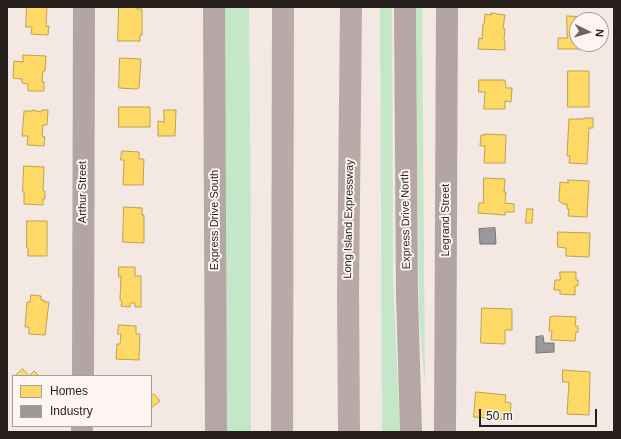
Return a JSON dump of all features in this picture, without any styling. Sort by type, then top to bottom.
[{"type":"highway","points":[[282,432],[283,7]]},
{"type":"highway","name":"Long Island Expressway","points":[[349,432],[348,293],[351,7]]},
{"type":"main road","name":"Express Drive South","points":[[214,7],[216,432]]},
{"type":"main road","name":"Express Drive North","points":[[405,7],[405,183],[412,432]]},
{"type":"street","name":"Arthur Street","points":[[83,375],[84,7]]},
{"type":"street","name":"Legrand Street","points":[[445,432],[447,7]]},
{"type":"green space","points":[[222,7],[249,7],[251,432],[223,432]]},
{"type":"green space","points":[[380,7],[392,7],[393,279],[400,432],[382,432]]},
{"type":"green space","points":[[416,7],[422,7],[425,384],[419,317]]},
{"type":"building: Homes","points":[[27,7],[47,7],[46,26],[49,26],[48,35],[31,34],[32,27],[26,27]]},
{"type":"building: Homes","points":[[119,7],[137,7],[137,9],[142,9],[142,35],[140,35],[140,41],[118,41]]},
{"type":"building: Homes","points":[[491,13],[505,15],[503,28],[505,29],[505,50],[478,49],[479,38],[482,39],[485,14],[491,15]]},
{"type":"building: Homes","points":[[567,16],[569,16],[569,49],[558,49],[558,38],[567,38]]},
{"type":"building: Homes","points":[[23,55],[46,56],[45,71],[43,71],[42,82],[44,82],[44,91],[28,91],[28,84],[22,83],[22,79],[13,78],[14,61],[23,62]]},
{"type":"building: Homes","points":[[120,58],[141,59],[139,88],[119,88]]},
{"type":"building: Homes","points":[[568,71],[589,71],[589,107],[568,107]]},
{"type":"building: Homes","points":[[479,80],[505,80],[506,88],[512,88],[511,102],[505,101],[505,109],[484,109],[485,92],[479,92]]},
{"type":"building: Homes","points":[[119,107],[150,107],[150,127],[119,127]]},
{"type":"building: Homes","points":[[33,110],[41,112],[42,110],[48,110],[47,125],[43,125],[42,136],[45,137],[44,146],[27,145],[28,136],[22,136],[24,111]]},
{"type":"building: Homes","points":[[164,110],[176,110],[175,136],[158,136],[158,121],[164,122]]},
{"type":"building: Homes","points":[[593,118],[593,128],[589,128],[587,164],[569,163],[570,156],[567,156],[569,119]]},
{"type":"building: Homes","points":[[481,135],[506,135],[505,163],[484,163],[485,146],[480,146]]},
{"type":"building: Homes","points":[[122,151],[139,152],[139,159],[144,159],[143,185],[123,185],[124,160],[121,160]]},
{"type":"building: Homes","points":[[24,166],[44,167],[43,191],[45,191],[45,199],[43,199],[43,205],[24,204]]},
{"type":"building: Homes","points":[[484,178],[505,179],[505,203],[514,204],[514,212],[505,212],[505,215],[478,213],[479,203],[483,203]]},
{"type":"building: Homes","points":[[568,180],[589,181],[587,217],[568,216],[569,209],[567,209],[567,204],[563,204],[559,201],[560,182],[568,183]]},
{"type":"building: Homes","points":[[124,207],[142,208],[142,215],[144,215],[144,243],[123,242]]},
{"type":"building: Homes","points":[[527,209],[533,209],[532,223],[526,223]]},
{"type":"building: Homes","points":[[27,221],[47,221],[47,256],[28,256]]},
{"type":"building: Homes","points":[[558,232],[590,233],[589,257],[566,256],[566,248],[558,247]]},
{"type":"building: Homes","points":[[119,267],[135,267],[135,276],[141,276],[141,307],[135,307],[135,303],[130,303],[130,307],[121,306],[121,276],[119,277]]},
{"type":"building: Homes","points":[[560,272],[576,272],[578,286],[575,286],[575,295],[560,294],[560,290],[554,290],[555,280],[560,280]]},
{"type":"building: Homes","points":[[31,295],[41,296],[41,300],[44,300],[44,302],[49,302],[45,335],[29,334],[29,327],[25,327],[27,302],[30,302]]},
{"type":"building: Homes","points":[[482,308],[512,309],[512,330],[505,330],[505,344],[481,343]]},
{"type":"building: Homes","points":[[550,317],[576,317],[575,326],[578,326],[578,332],[576,332],[575,341],[551,340],[552,331],[549,331]]},
{"type":"building: Homes","points":[[119,325],[136,326],[136,334],[140,334],[139,360],[116,359],[117,344],[120,344],[121,334],[118,334]]},
{"type":"building: Homes","points":[[23,369],[28,375],[16,375]]},
{"type":"building: Homes","points":[[563,370],[590,372],[589,415],[567,414],[569,382],[563,382]]},
{"type":"building: Homes","points":[[34,371],[38,375],[30,375]]},
{"type":"building: Homes","points":[[476,392],[506,395],[505,402],[511,403],[510,420],[474,417]]},
{"type":"building: Homes","points":[[154,394],[160,401],[152,407],[152,395]]},
{"type":"building: Industry","points":[[495,228],[496,244],[480,244],[479,229]]},
{"type":"building: Industry","points":[[543,336],[544,343],[554,343],[554,352],[536,353],[536,337]]}]
